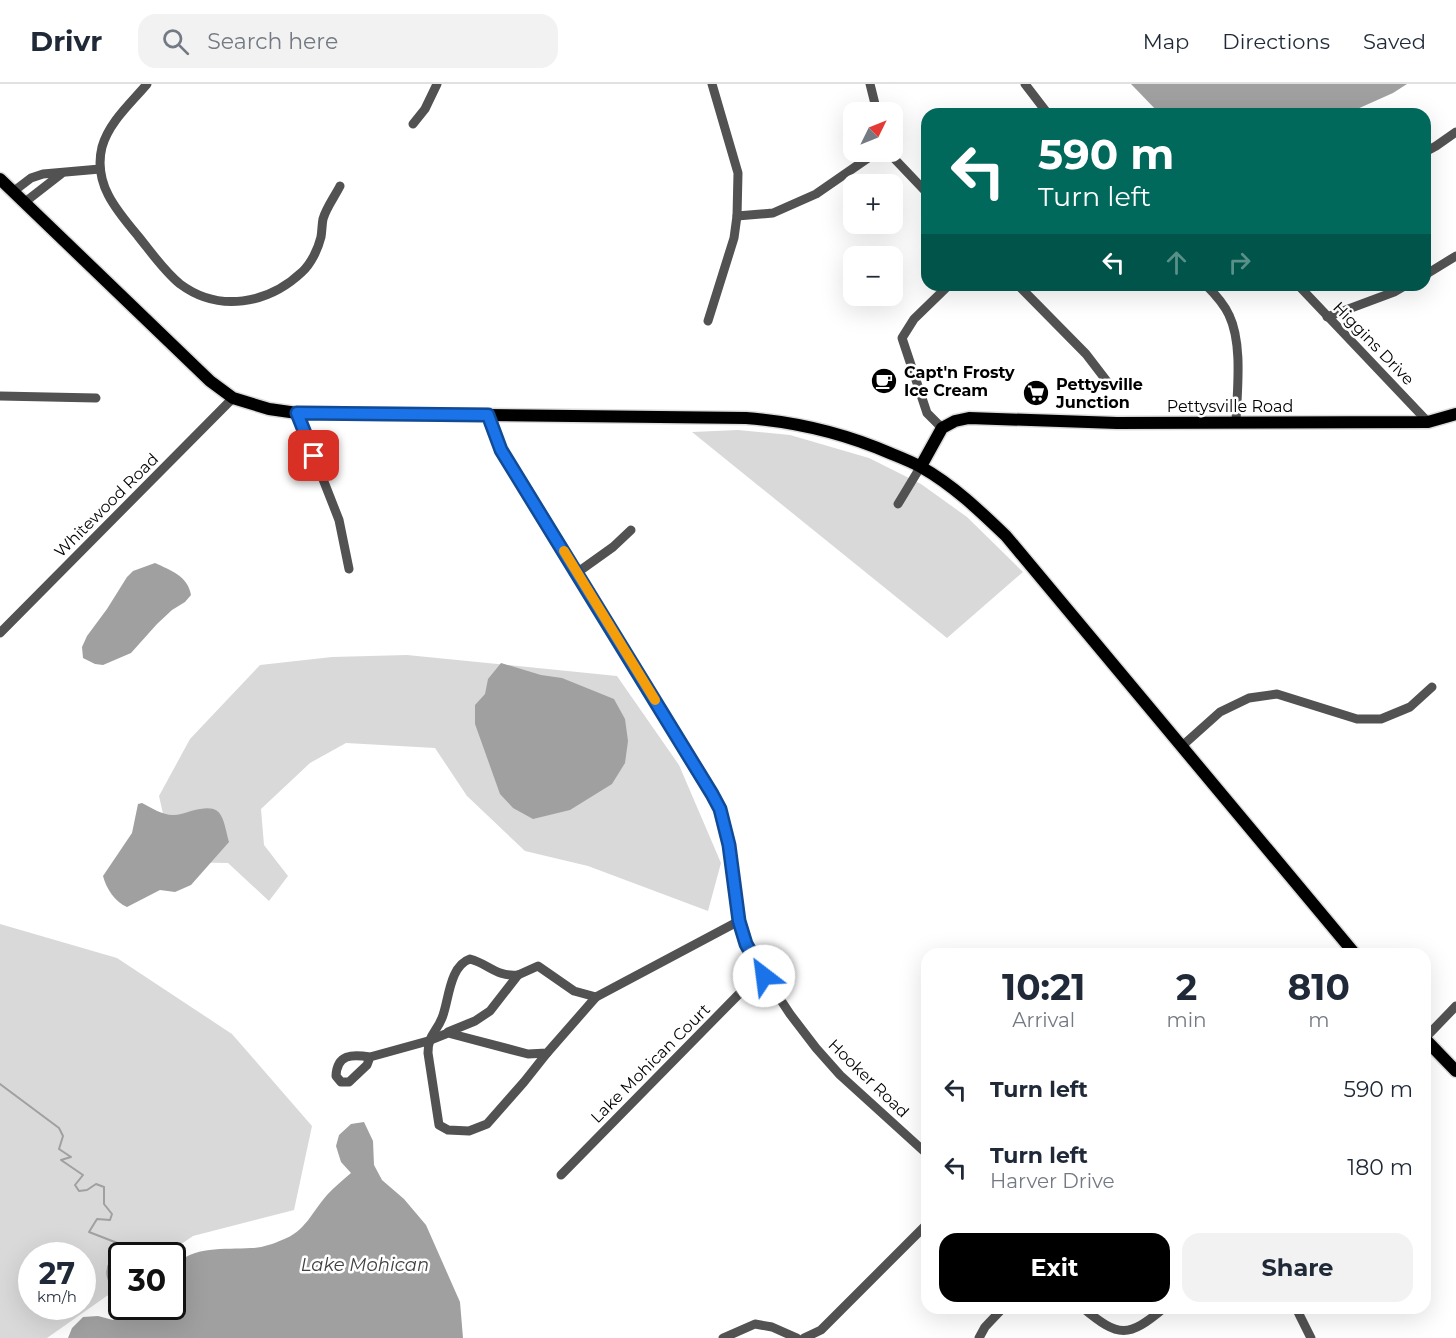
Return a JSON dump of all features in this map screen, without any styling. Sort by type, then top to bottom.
[{"type":"main road","points":[[0,178],[210,381],[233,398],[268,409],[297,413],[746,418],[786,421],[829,431],[921,466],[982,512],[1006,536],[1350,948]]},
{"type":"main road","name":"Pettysville Road","points":[[942,428],[955,421],[969,418],[1117,423],[1428,422],[1456,414]]},
{"type":"main road","points":[[921,466],[942,428]]},
{"type":"main road","points":[[1431,1044],[1456,1071]]},
{"type":"street","points":[[147,84],[110,126],[102,147],[100,169],[105,190],[115,209],[170,275],[197,294],[220,301],[254,300],[269,295],[303,271],[311,262],[321,238],[323,217],[340,186]]},
{"type":"street","points":[[413,124],[425,109],[437,84]]},
{"type":"street","points":[[708,321],[734,238],[738,173],[712,84]]},
{"type":"street","points":[[870,84],[874,102]]},
{"type":"street","points":[[1025,84],[1043,108]]},
{"type":"street","points":[[1431,149],[1456,132]]},
{"type":"street","points":[[737,216],[772,213],[816,194],[862,162]]},
{"type":"street","points":[[898,162],[921,187]]},
{"type":"street","points":[[14,191],[31,177],[100,169]]},
{"type":"street","points":[[26,202],[62,174]]},
{"type":"street","points":[[1431,271],[1456,256]]},
{"type":"street","points":[[942,428],[927,413],[902,338],[914,319],[943,291]]},
{"type":"street","points":[[1024,291],[1086,354],[1108,384]]},
{"type":"street","points":[[1211,291],[1230,316],[1234,331],[1237,347],[1236,422]]},
{"type":"street","name":"Higgins Drive","points":[[1303,291],[1428,422]]},
{"type":"street","points":[[1327,317],[1396,291]]},
{"type":"street","points":[[0,396],[96,398]]},
{"type":"street","name":"Whitewood Road","points":[[0,633],[233,398]]},
{"type":"street","points":[[297,413],[339,520],[349,569]]},
{"type":"street","name":"Hooker Road","points":[[488,415],[501,450],[578,572],[720,809],[729,845],[739,921],[746,944],[764,976],[816,1048],[840,1075],[921,1149]]},
{"type":"street","points":[[898,504],[921,466]]},
{"type":"street","points":[[578,572],[613,548],[631,530]]},
{"type":"street","points":[[1182,746],[1220,712],[1248,698],[1277,694],[1357,719],[1381,719],[1410,707],[1432,687]]},
{"type":"street","points":[[596,997],[574,992],[538,966],[518,975],[504,975],[474,960],[466,960],[458,969],[442,1017],[428,1041],[438,1123],[442,1128],[469,1131],[487,1124],[596,997],[739,921]]},
{"type":"street","points":[[370,1057],[428,1041],[475,1021],[490,1011],[518,975]]},
{"type":"street","name":"Lake Mohican Court","points":[[561,1175],[738,995],[764,976]]},
{"type":"street","points":[[1431,1032],[1456,1006]]},
{"type":"street","points":[[448,1033],[528,1054],[547,1053]]},
{"type":"street","points":[[804,1338],[820,1330],[921,1230]]},
{"type":"street","points":[[979,1338],[998,1314]]},
{"type":"street","points":[[1089,1314],[1103,1328],[1122,1335],[1138,1331],[1157,1314]]},
{"type":"street","points":[[1299,1314],[1311,1338]]},
{"type":"street","points":[[723,1338],[755,1324],[797,1338]]},
{"type":"shaded area","points":[[738,430],[790,435],[869,458],[921,484],[967,517],[1023,572],[947,638],[692,432]]},
{"type":"shaded area","points":[[407,655],[617,676],[679,765],[721,863],[708,911],[588,866],[525,851],[467,796],[435,748],[346,743],[310,763],[261,809],[264,845],[288,876],[269,901],[228,863],[174,862],[159,796],[190,739],[260,665],[332,657]]},
{"type":"shaded area","points":[[0,924],[117,958],[232,1034],[312,1126],[294,1210],[193,1236],[184,1242],[108,1242],[108,1295],[96,1304],[96,1242],[18,1242],[18,1320],[73,1320],[47,1338],[0,1338]]},
{"type":"water","points":[[1131,84],[1407,84],[1359,108],[1154,108]]},
{"type":"water","points":[[155,563],[182,578],[191,595],[157,624],[131,653],[103,665],[83,658],[82,647],[87,636],[127,577],[133,571]]},
{"type":"water","points":[[501,663],[541,675],[562,678],[614,699],[625,719],[628,741],[625,763],[612,784],[570,810],[533,819],[513,808],[500,794],[475,724],[475,705],[485,694],[488,679]]},
{"type":"water","points":[[142,803],[169,815],[209,808],[215,810],[222,818],[229,842],[191,885],[175,892],[160,890],[127,907],[112,894],[103,876],[132,833],[138,804]]},
{"type":"water","name":"Lake Mohican","points":[[364,1122],[373,1141],[374,1165],[382,1180],[404,1199],[426,1225],[460,1302],[463,1338],[68,1338],[72,1328],[80,1320],[96,1320],[96,1316],[108,1320],[186,1320],[186,1257],[209,1250],[263,1247],[297,1232],[330,1192],[351,1173],[341,1162],[336,1146],[339,1135],[351,1124]]},
{"type":"waterway","points":[[0,1084],[59,1128],[63,1136],[59,1149],[71,1157],[61,1160],[83,1175],[75,1185],[79,1191],[87,1190],[96,1184],[104,1187],[104,1204],[112,1214],[110,1220],[97,1219],[89,1232],[115,1242]]},
{"type":"slow traffic","points":[[564,551],[655,700]]},
{"type":"place","name":"Capt'n Frosty Ice Cream","points":[[884,381]]},
{"type":"place","name":"Pettysville Junction","points":[[1036,393]]},
{"type":"route","points":[[314,456],[297,413],[488,415],[501,450],[578,572],[720,809],[726,827],[739,921],[746,944],[764,976]]}]
